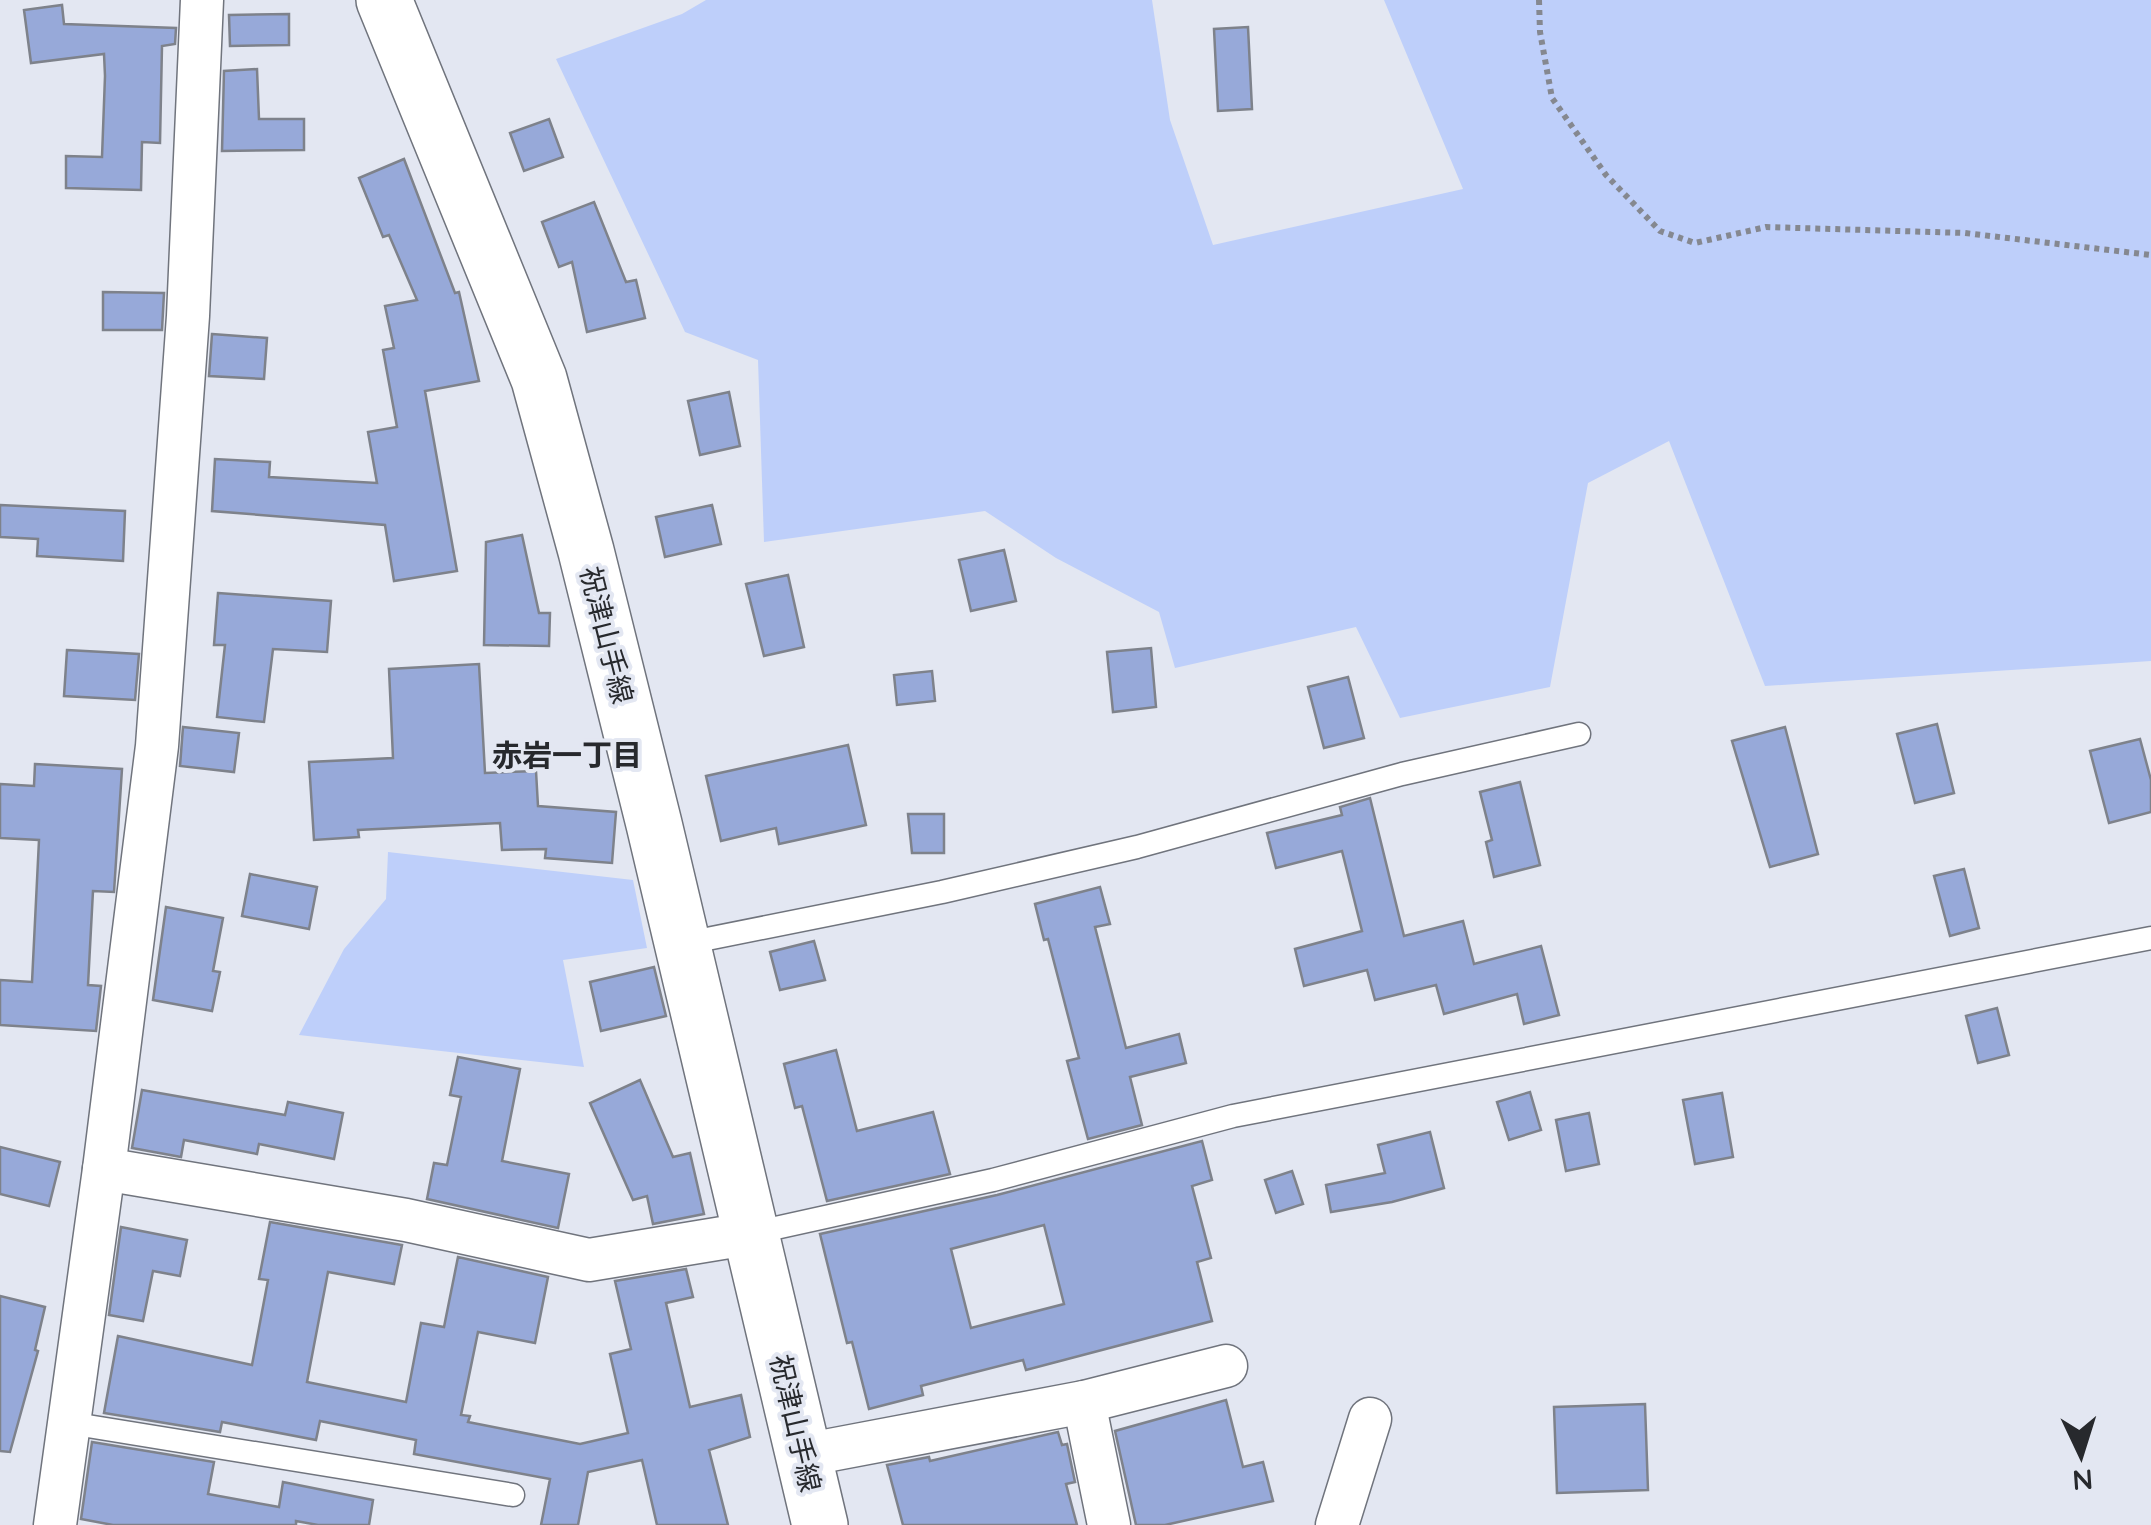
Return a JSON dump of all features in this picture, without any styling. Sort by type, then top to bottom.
[{"type":"street","points":[[55,1525],[157,746],[188,316],[202,0]]},
{"type":"street","name":"祝津山手線","points":[[384,0],[539,379],[586,551],[753,1232],[820,1525]]},
{"type":"street","points":[[104,1169],[406,1220],[589,1260],[753,1232]]},
{"type":"street","points":[[804,1455],[1084,1402],[1226,1366]]},
{"type":"street","points":[[1084,1402],[1109,1525]]},
{"type":"street","points":[[1338,1525],[1370,1420]]},
{"type":"lane","points":[[682,944],[942,892],[1119,851],[1402,774],[1579,734]]},
{"type":"lane","points":[[753,1232],[993,1180],[1233,1116],[2151,938]]},
{"type":"lane","points":[[69,1423],[513,1494]]},
{"type":"path","points":[[1539,0],[1540,32],[1552,98],[1606,175],[1660,231],[1695,243],[1766,227],[1965,233],[2151,256]]},
{"type":"shaded area","points":[[706,0],[1152,0],[1170,120],[1213,245],[1463,189],[1384,0],[2151,0],[2151,661],[1765,686],[1669,441],[1588,483],[1550,687],[1400,718],[1356,627],[1175,668],[1159,612],[1056,558],[985,511],[764,542],[758,360],[685,332],[556,59],[682,14]]},
{"type":"shaded area","points":[[388,852],[633,880],[647,948],[563,960],[584,1067],[299,1035],[344,949],[386,899]]},
{"type":"building","points":[[62,5],[64,24],[176,28],[175,44],[162,46],[160,143],[142,142],[141,190],[66,188],[66,156],[102,157],[105,76],[104,54],[31,63],[24,10]]},
{"type":"building","points":[[289,14],[289,45],[230,46],[229,15]]},
{"type":"building","points":[[1248,27],[1252,109],[1218,111],[1214,29]]},
{"type":"building","points":[[257,69],[259,119],[304,119],[304,150],[222,151],[224,71]]},
{"type":"building","points":[[549,119],[563,157],[524,171],[510,133]]},
{"type":"building","points":[[404,159],[455,293],[459,292],[479,381],[425,391],[457,571],[394,581],[385,525],[212,511],[215,459],[270,462],[269,477],[377,483],[368,432],[397,427],[383,350],[394,348],[385,306],[417,300],[389,235],[383,237],[359,178]]},
{"type":"building","points":[[594,202],[626,282],[636,280],[645,318],[587,332],[572,262],[559,267],[542,222]]},
{"type":"building","points":[[103,292],[164,293],[162,330],[103,330]]},
{"type":"building","points":[[212,334],[267,338],[264,379],[209,376]]},
{"type":"building","points":[[729,392],[740,446],[700,455],[688,401]]},
{"type":"building","points":[[0,505],[125,511],[123,561],[37,556],[38,539],[0,537]]},
{"type":"building","points":[[712,505],[721,544],[665,557],[656,517]]},
{"type":"building","points":[[522,535],[539,613],[550,613],[549,646],[484,645],[486,542]]},
{"type":"building","points":[[1004,550],[1016,601],[971,611],[959,560]]},
{"type":"building","points":[[788,575],[804,647],[764,656],[746,584]]},
{"type":"building","points":[[218,593],[331,601],[327,652],[273,649],[264,722],[217,717],[225,645],[214,645]]},
{"type":"building","points":[[1151,648],[1156,707],[1113,712],[1107,652]]},
{"type":"building","points":[[67,650],[139,654],[135,700],[64,696]]},
{"type":"building","points":[[479,664],[485,773],[536,771],[538,806],[616,812],[612,863],[545,858],[546,849],[502,850],[500,823],[358,830],[359,837],[314,840],[309,762],[393,758],[389,669]]},
{"type":"building","points":[[932,671],[935,701],[897,705],[894,675]]},
{"type":"building","points":[[1348,677],[1364,738],[1324,748],[1308,687]]},
{"type":"building","points":[[1937,724],[1954,793],[1915,803],[1897,734]]},
{"type":"building","points":[[183,727],[239,733],[234,772],[180,766]]},
{"type":"building","points":[[1785,727],[1818,854],[1770,867],[1732,741]]},
{"type":"building","points":[[2140,739],[2151,780],[2151,812],[2109,823],[2090,751]]},
{"type":"building","points":[[848,745],[866,825],[779,844],[776,828],[721,841],[706,776]]},
{"type":"building","points":[[35,764],[122,769],[114,892],[93,891],[88,985],[101,986],[96,1031],[0,1025],[0,980],[32,982],[39,840],[0,838],[0,784],[34,786]]},
{"type":"building","points":[[1520,782],[1540,865],[1494,877],[1486,842],[1492,840],[1480,792]]},
{"type":"building","points":[[1370,798],[1404,936],[1463,921],[1474,964],[1541,946],[1559,1015],[1524,1024],[1517,994],[1444,1014],[1436,985],[1375,1000],[1367,970],[1304,986],[1295,949],[1362,931],[1342,851],[1276,868],[1267,833],[1342,815],[1340,807]]},
{"type":"building","points":[[908,814],[944,814],[944,853],[912,853]]},
{"type":"building","points":[[1964,869],[1979,928],[1950,936],[1934,876]]},
{"type":"building","points":[[250,874],[317,887],[309,929],[242,916]]},
{"type":"building","points":[[1100,887],[1110,924],[1095,927],[1126,1048],[1179,1034],[1186,1063],[1130,1077],[1142,1125],[1088,1139],[1067,1061],[1079,1058],[1035,904]]},
{"type":"building","points":[[166,907],[223,918],[213,971],[220,972],[212,1011],[153,1000]]},
{"type":"building","points":[[814,941],[825,980],[780,990],[770,952]]},
{"type":"building","points":[[654,967],[666,1016],[601,1031],[590,982]]},
{"type":"building","points":[[1997,1008],[2009,1055],[1978,1063],[1966,1016]]},
{"type":"building","points":[[836,1050],[857,1131],[933,1112],[950,1174],[827,1201],[802,1106],[795,1108],[784,1064]]},
{"type":"building","points":[[458,1057],[520,1069],[502,1161],[569,1174],[558,1228],[427,1199],[434,1163],[447,1165],[461,1097],[450,1095]]},
{"type":"building","points":[[640,1080],[673,1157],[690,1153],[704,1214],[653,1224],[647,1196],[633,1200],[590,1103]]},
{"type":"building","points":[[142,1090],[285,1115],[288,1102],[343,1113],[334,1159],[259,1144],[257,1154],[184,1140],[181,1157],[132,1148]]},
{"type":"building","points":[[1530,1092],[1541,1130],[1509,1140],[1497,1102]]},
{"type":"building","points":[[1722,1093],[1733,1157],[1695,1164],[1683,1100]]},
{"type":"building","points":[[1589,1113],[1599,1164],[1566,1171],[1556,1120]]},
{"type":"building","points":[[1430,1132],[1444,1188],[1331,1212],[1326,1185],[1385,1173],[1378,1145]]},
{"type":"building","points":[[1202,1141],[1212,1180],[1192,1186],[1211,1258],[1197,1262],[1212,1321],[1026,1370],[1023,1360],[921,1386],[923,1395],[869,1409],[852,1342],[847,1343],[820,1234],[997,1195]],"holes":[[[1044,1225],[1064,1304],[971,1328],[951,1249]]]},
{"type":"building","points":[[0,1147],[60,1162],[49,1206],[0,1194]]},
{"type":"building","points":[[1292,1171],[1303,1204],[1276,1213],[1265,1180]]},
{"type":"building","points":[[270,1222],[402,1245],[394,1284],[328,1272],[307,1382],[406,1402],[421,1323],[444,1327],[458,1257],[548,1277],[535,1343],[478,1332],[461,1415],[470,1416],[468,1422],[580,1444],[628,1433],[610,1354],[631,1349],[615,1281],[686,1269],[693,1297],[666,1303],[690,1407],[741,1395],[750,1437],[709,1450],[728,1525],[657,1525],[642,1460],[588,1472],[578,1525],[541,1525],[550,1479],[414,1454],[416,1440],[320,1421],[316,1440],[222,1422],[220,1432],[104,1413],[118,1336],[252,1365],[268,1280],[259,1279]]},
{"type":"building","points":[[121,1227],[187,1240],[180,1276],[153,1271],[143,1321],[109,1315]]},
{"type":"building","points":[[0,1296],[45,1307],[35,1350],[38,1351],[10,1452],[0,1451]]},
{"type":"building","points":[[1226,1400],[1243,1467],[1263,1462],[1273,1501],[1165,1525],[1136,1525],[1115,1431]]},
{"type":"building","points":[[1645,1404],[1648,1490],[1557,1493],[1554,1407]]},
{"type":"building","points":[[1058,1432],[1062,1445],[1067,1444],[1075,1482],[1066,1484],[1077,1525],[903,1525],[887,1465],[929,1457],[930,1461]]},
{"type":"building","points":[[92,1442],[214,1462],[208,1494],[279,1507],[283,1482],[373,1500],[369,1525],[296,1521],[296,1525],[113,1525],[81,1519]]},
{"type":"district","name":"赤岩一丁目","points":[[567,755]]}]
